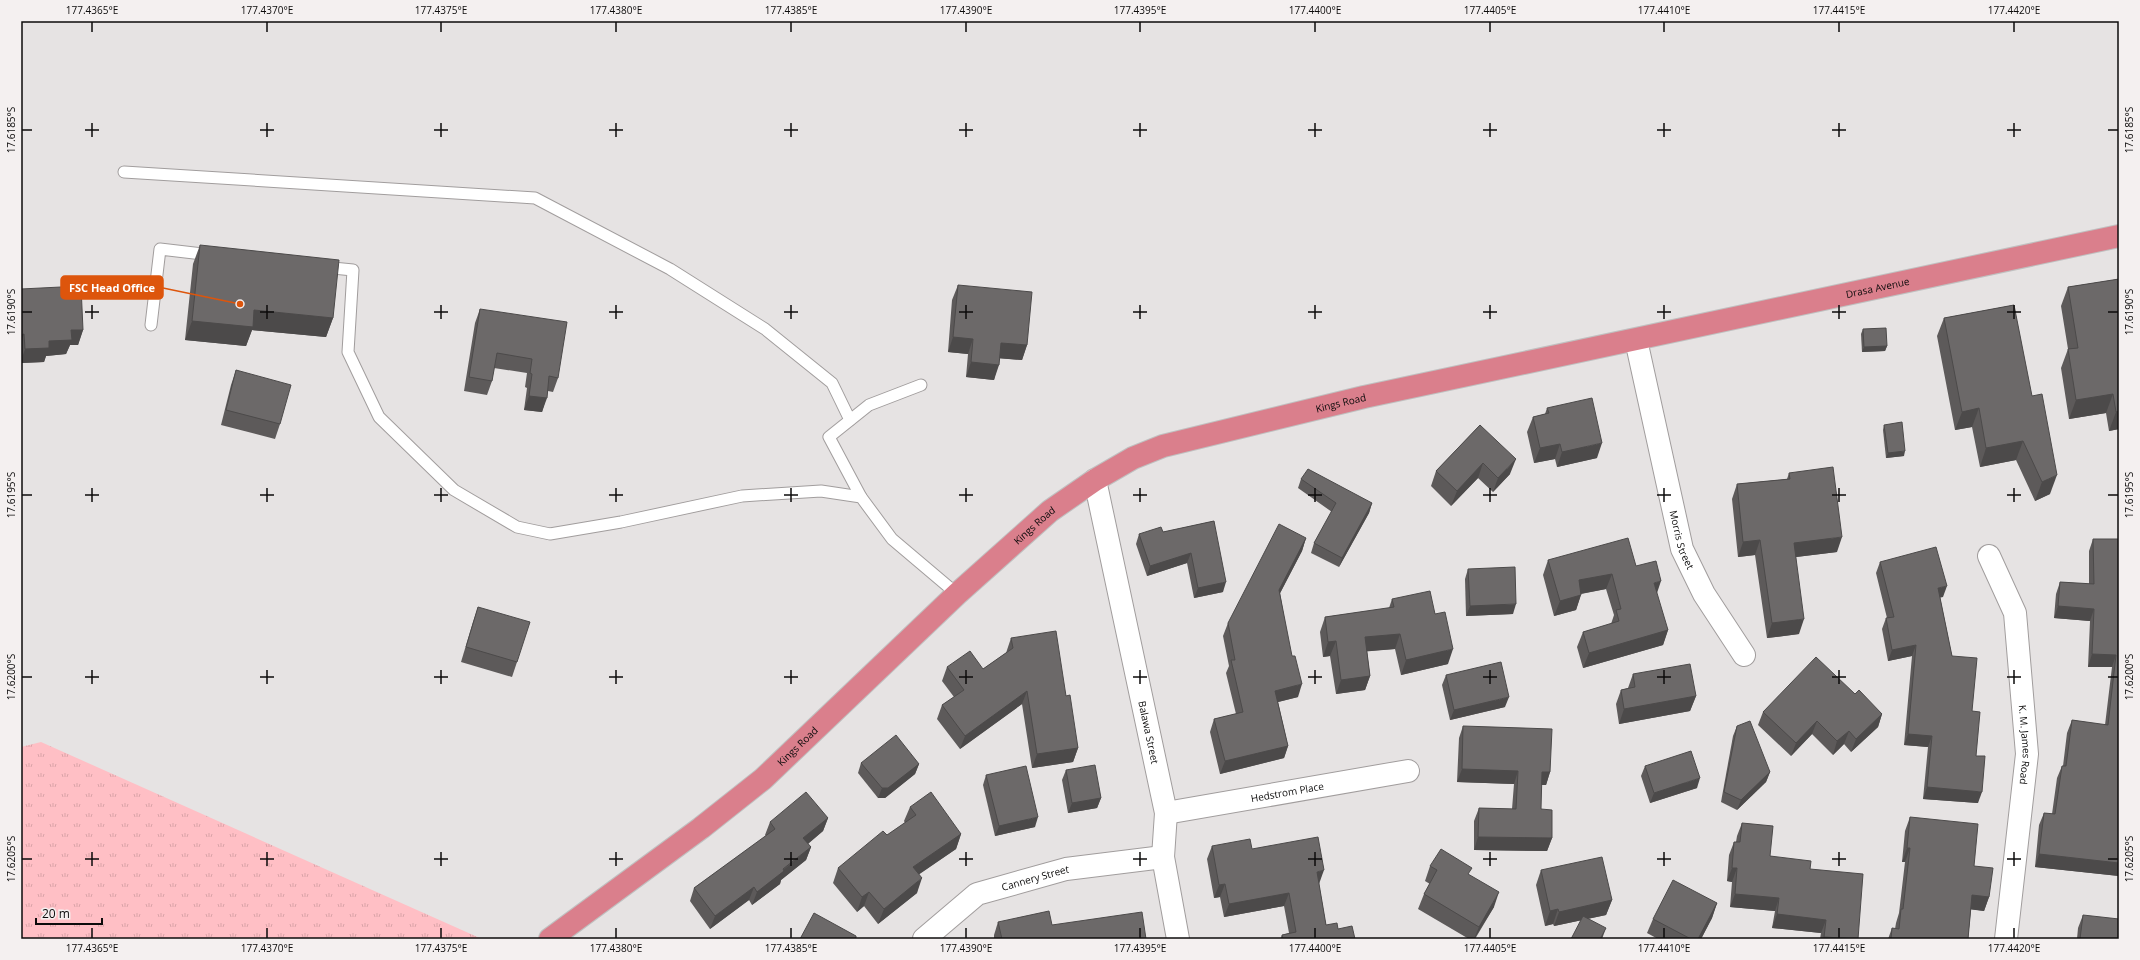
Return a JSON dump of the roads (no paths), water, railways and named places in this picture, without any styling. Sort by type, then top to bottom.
[{"type":"highway","name":"Drasa Avenue","points":[[1636,340],[2119,236]]},
{"type":"highway","name":"Kings Road","points":[[550,939],[701,828],[763,779],[957,594],[1050,511],[1095,480],[1133,458],[1163,446],[1364,397],[1636,340]]},
{"type":"street","name":"Morris Street","points":[[1636,340],[1682,548],[1704,594],[1744,655]]},
{"type":"street","name":"Balawa Street","points":[[1095,480],[1166,813],[1163,857],[1178,939]]},
{"type":"street","name":"K. M. James Road","points":[[1990,556],[2015,613],[2026,754],[2006,939]]},
{"type":"street","name":"Hedstrom Place","points":[[1166,813],[1408,771]]},
{"type":"street","name":"Cannery Street","points":[[924,939],[978,894],[1066,869],[1163,857]]},
{"type":"lane","points":[[124,172],[535,198],[670,269],[765,329],[832,383],[850,420]]},
{"type":"lane","points":[[151,325],[160,249],[222,256]]},
{"type":"lane","points":[[314,266],[353,270],[348,352],[379,417],[454,490],[516,527],[550,534],[621,522],[742,496],[821,491],[861,497]]},
{"type":"lane","points":[[920,385],[869,405],[829,437],[861,497],[892,539],[957,594]]},
{"type":"place","name":"FSC Head Office","points":[[240,304]]}]
